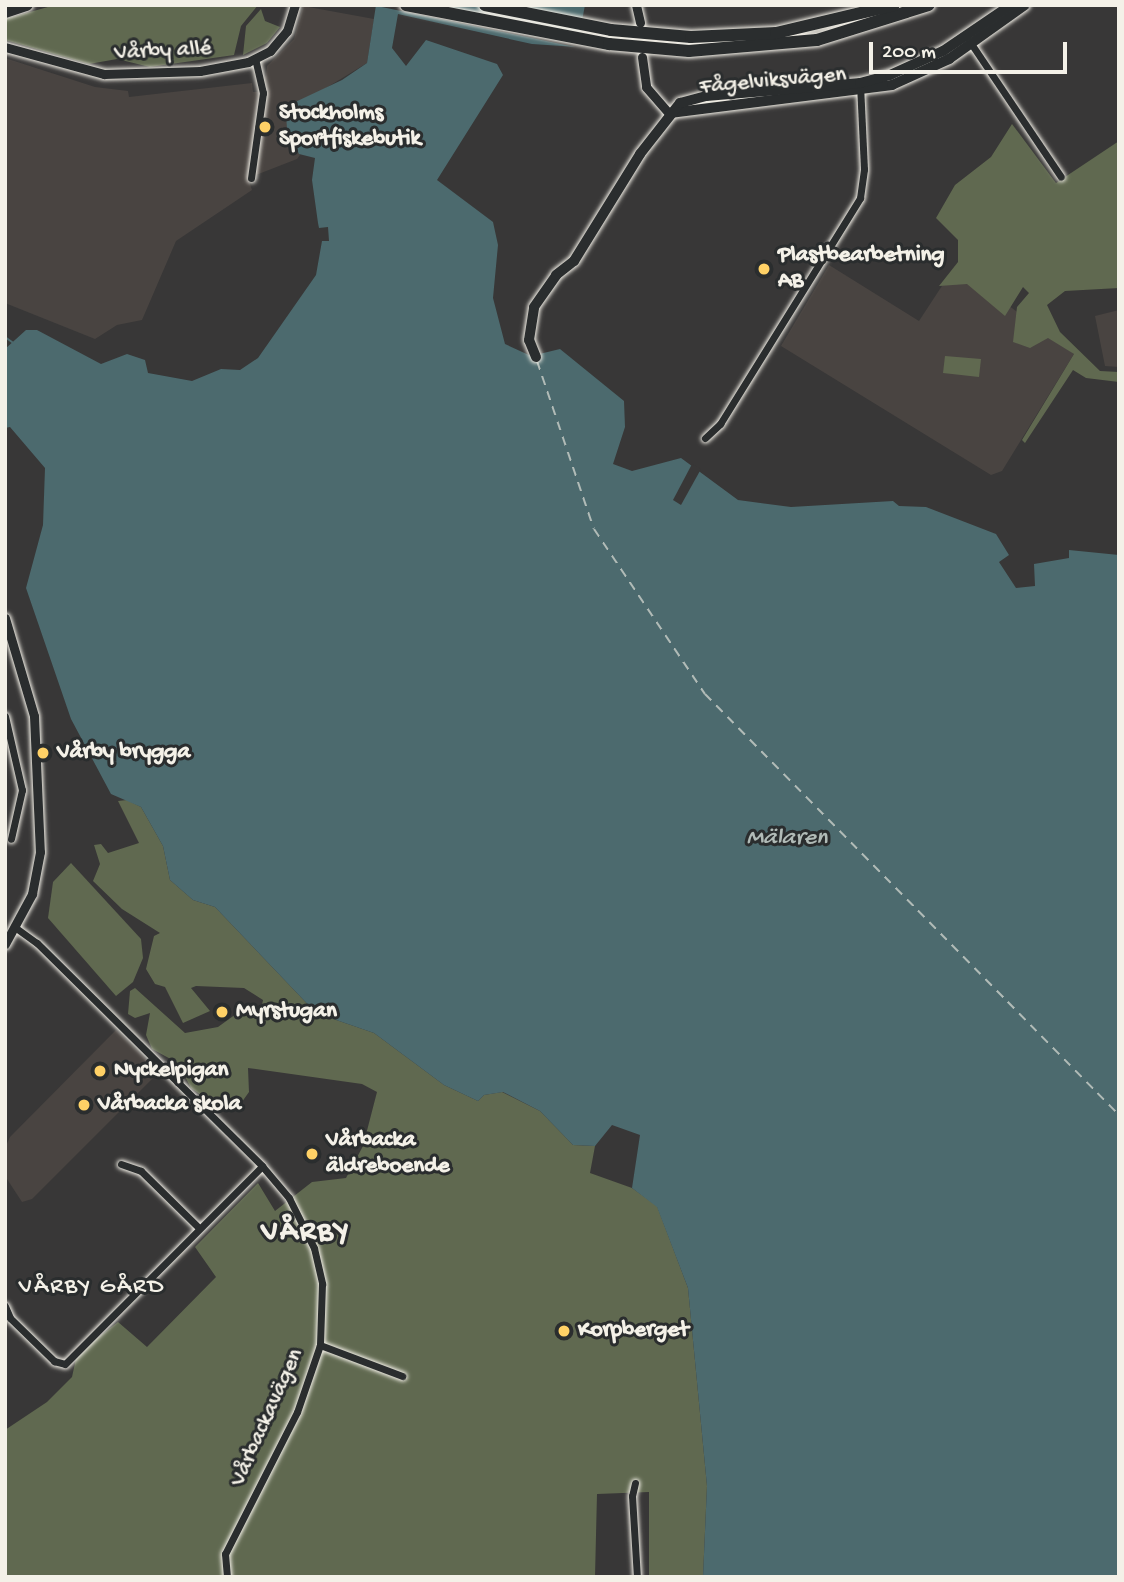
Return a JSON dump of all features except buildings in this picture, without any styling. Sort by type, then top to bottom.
[{"type":"highway","points":[[5,12],[27,5]]},
{"type":"highway","points":[[406,5],[609,44],[689,51],[778,46],[858,29],[929,5]]},
{"type":"highway","points":[[485,5],[653,36],[738,37],[816,26],[894,5]]},
{"type":"main road","name":"Fågelviksvägen","points":[[969,40],[1011,5]]},
{"type":"main road","name":"Fågelviksvägen","points":[[536,357],[529,340],[534,307],[556,275],[574,261],[669,113],[680,103],[706,96],[861,88],[917,66],[969,40],[1025,5]]},
{"type":"street","name":"Vårby allé","points":[[5,47],[81,69],[120,75],[200,71],[255,60],[282,40],[295,5]]},
{"type":"street","points":[[636,5],[640,23]]},
{"type":"street","points":[[969,40],[1061,177]]},
{"type":"street","points":[[642,57],[646,87],[669,113]]},
{"type":"street","points":[[251,178],[263,93],[255,60]]},
{"type":"street","points":[[705,438],[720,424],[860,198],[864,169],[861,88]]},
{"type":"street","points":[[5,618],[34,716],[38,773],[38,873],[16,928],[5,944]]},
{"type":"street","points":[[5,716],[20,774],[20,808],[11,839]]},
{"type":"street","points":[[20,774],[38,773]]},
{"type":"street","name":"Vårbackavägen","points":[[16,928],[37,943],[262,1166],[289,1198],[314,1248],[322,1284],[320,1345],[297,1412],[226,1554],[227,1577]]},
{"type":"street","points":[[121,1164],[141,1171],[199,1228]]},
{"type":"street","points":[[5,1306],[10,1318],[54,1361],[65,1364],[262,1166]]},
{"type":"street","points":[[320,1345],[402,1376]]},
{"type":"street","points":[[635,1483],[632,1496],[637,1577]]},
{"type":"shaded area","points":[[303,6],[374,19],[367,63],[321,91],[287,129],[300,155],[297,159],[248,178],[252,190],[176,241],[142,320],[117,325],[95,339],[5,303],[5,58],[95,87],[128,91],[129,97],[252,83],[253,92],[258,92],[258,80],[266,76],[267,66],[294,39]]},
{"type":"shaded area","points":[[829,265],[919,321],[955,266],[1074,354],[1002,471],[991,475],[781,346]]},
{"type":"shaded area","points":[[1119,310],[1119,367],[1105,366],[1095,316]]},
{"type":"shaded area","name":"Vårbacka skola","points":[[116,1030],[159,1072],[32,1199],[22,1202],[5,1176],[5,1148],[10,1137]]},
{"type":"green space","points":[[55,5],[258,5],[241,26],[234,55],[150,67],[117,59],[89,64],[5,40],[5,19]]},
{"type":"green space","points":[[261,9],[265,21],[280,27],[267,43],[243,55],[246,26]]},
{"type":"green space","points":[[1012,124],[1056,183],[1119,141],[1119,288],[1065,291],[1047,305],[1060,332],[1100,371],[1119,372],[1119,382],[1086,378],[1073,370],[1025,443],[1022,440],[1074,354],[1048,338],[1030,348],[1013,342],[1017,307],[1029,293],[1023,287],[1005,316],[967,284],[939,286],[958,262],[958,240],[936,218],[955,185],[991,157]]},
{"type":"green space","points":[[945,356],[981,359],[979,377],[943,373]]},
{"type":"green space","points":[[127,800],[141,807],[163,846],[170,880],[193,900],[215,907],[316,1013],[374,1033],[444,1085],[478,1101],[484,1095],[502,1092],[540,1111],[573,1145],[595,1146],[590,1173],[632,1188],[657,1206],[688,1288],[707,1486],[703,1577],[649,1577],[649,1492],[597,1494],[595,1577],[5,1577],[5,1430],[47,1402],[72,1377],[77,1354],[118,1322],[147,1347],[216,1277],[195,1247],[258,1183],[275,1211],[312,1182],[346,1178],[363,1146],[377,1092],[362,1084],[248,1068],[249,1092],[239,1106],[222,1110],[191,1088],[178,1063],[152,1049],[146,1035],[150,1013],[135,1018],[128,1014],[130,991],[135,988],[185,1033],[218,1027],[236,1014],[260,1015],[263,1000],[244,988],[196,986],[191,988],[210,1011],[183,1023],[165,987],[155,984],[146,969],[154,936],[160,933],[122,909],[93,881],[100,864],[94,845],[101,844],[108,853],[139,843],[118,801]]},
{"type":"green space","points":[[71,863],[141,939],[143,958],[133,982],[116,996],[48,918],[53,882]]},
{"type":"water","name":"Mälaren","points":[[376,5],[585,5],[577,47],[532,44],[398,14],[392,48],[406,66],[426,40],[497,64],[503,75],[437,180],[493,222],[498,245],[493,298],[505,344],[531,356],[560,349],[624,401],[625,427],[613,464],[632,471],[681,458],[738,500],[791,507],[893,501],[899,506],[926,507],[996,534],[1009,555],[999,562],[1016,588],[1035,586],[1034,564],[1069,558],[1069,550],[1119,555],[1119,1577],[703,1577],[707,1486],[688,1288],[657,1207],[632,1188],[640,1135],[612,1125],[595,1146],[573,1145],[540,1111],[503,1092],[484,1095],[478,1101],[444,1085],[374,1033],[316,1013],[215,907],[193,900],[170,880],[163,846],[141,807],[111,794],[71,719],[26,588],[43,525],[45,468],[10,427],[5,428],[5,349],[26,330],[37,330],[101,364],[127,354],[145,360],[148,373],[192,381],[221,369],[240,370],[258,358],[316,275],[322,241],[329,241],[328,227],[319,228],[318,223],[312,180],[315,158],[299,154],[287,129],[286,114],[291,104],[342,80],[367,63]]},
{"type":"pier","points":[[372,5],[437,5],[583,34],[580,48]]},
{"type":"pier","points":[[692,464],[701,469],[681,505],[673,500]]},
{"type":"waterway","points":[[5,337],[12,342]]},
{"type":"ferry route","points":[[537,361],[594,529],[705,694],[1119,1115]]},
{"type":"place","name":"Stockholms Sportfiskebutik","points":[[265,127]]},
{"type":"place","name":"Plastbearbetning AB","points":[[764,269]]},
{"type":"place","name":"Vårby brygga","points":[[43,753]]},
{"type":"place","name":"Myrstugan","points":[[222,1012]]},
{"type":"place","name":"Nyckelpigan","points":[[100,1071]]},
{"type":"place","name":"Vårbacka skola","points":[[84,1105]]},
{"type":"place","name":"Vårbacka äldreboende","points":[[312,1154]]},
{"type":"place","name":"Korpberget","points":[[564,1331]]},
{"type":"district","name":"VÅRBY","points":[[306,1234]]},
{"type":"district","name":"VÅRBY GÅRD","points":[[92,1288]]}]
